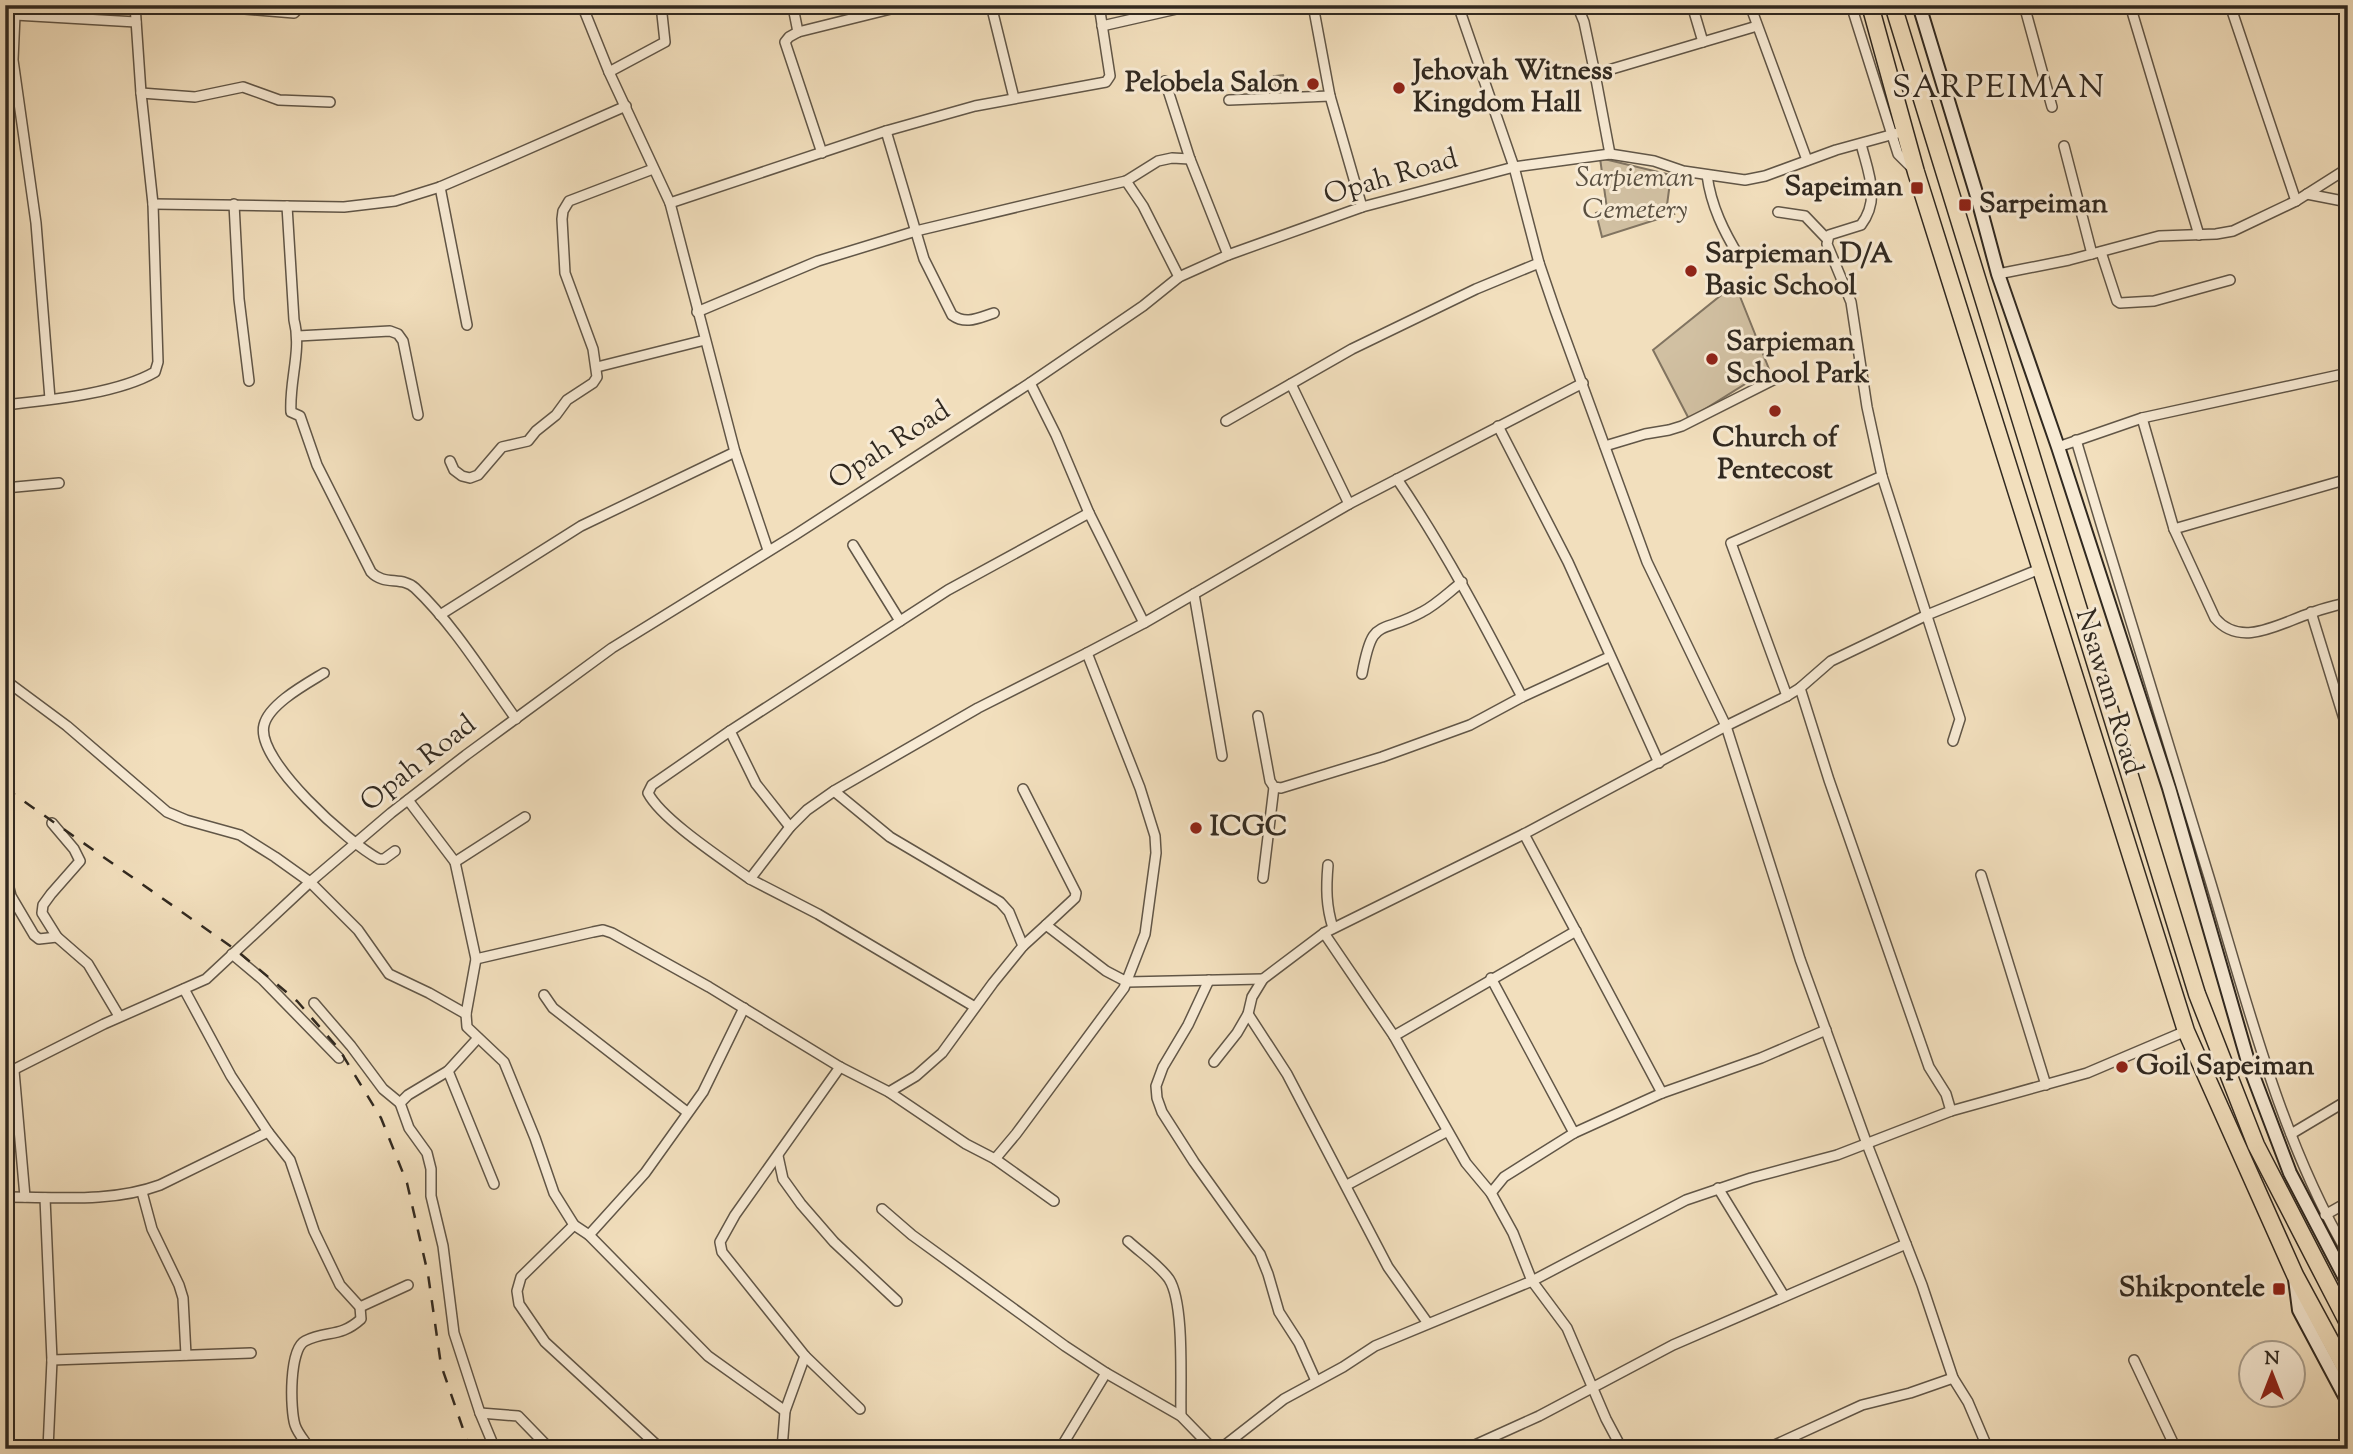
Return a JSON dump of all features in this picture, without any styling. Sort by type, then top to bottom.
[{"type":"highway","name":"Nsawam Road","points":[[1870,5],[1899,133],[1916,172],[2186,1031],[2295,1275],[2348,1373]]},
{"type":"highway","name":"Nsawam Road","points":[[1893,5],[2196,994],[2256,1145],[2348,1323]]},
{"type":"main road","points":[[1919,5],[1977,195],[1998,274],[2058,446],[2169,788],[2249,1065],[2290,1173],[2348,1284]]},
{"type":"main road","points":[[2295,1275],[2299,1310],[2348,1402]]},
{"type":"street","points":[[5,405],[94,391],[144,379],[155,372],[158,362],[153,204],[141,93],[136,6],[233,8],[294,13],[302,5]]},
{"type":"street","points":[[582,5],[609,72],[670,203],[735,452],[768,550]]},
{"type":"street","points":[[609,72],[665,42],[661,5]]},
{"type":"street","points":[[788,5],[794,12],[798,32]]},
{"type":"street","points":[[822,153],[785,42],[798,32],[907,5]]},
{"type":"street","points":[[991,5],[1014,98]]},
{"type":"street","points":[[670,203],[886,131],[975,106],[1106,82],[1110,76],[1099,5]]},
{"type":"street","points":[[1102,26],[1194,5]]},
{"type":"street","points":[[1313,5],[1329,96],[1362,207]]},
{"type":"street","points":[[1458,5],[1514,167],[1539,263],[1647,562],[1726,726],[1800,959],[1867,1144],[1954,1378],[1968,1402],[1988,1449]]},
{"type":"street","points":[[1577,5],[1584,22],[1610,154]]},
{"type":"street","points":[[1692,5],[1703,42]]},
{"type":"street","points":[[1750,5],[1807,160]]},
{"type":"street","points":[[1851,5],[1899,133]]},
{"type":"street","points":[[2024,5],[2052,107]]},
{"type":"street","points":[[2130,5],[2199,235]]},
{"type":"street","points":[[2230,5],[2295,201]]},
{"type":"street","points":[[50,399],[36,223],[13,60],[11,13],[136,22]]},
{"type":"street","points":[[1595,74],[1757,26]]},
{"type":"street","points":[[1165,81],[1191,159],[1228,255]]},
{"type":"street","points":[[141,93],[195,97],[243,87],[279,100],[330,102]]},
{"type":"street","points":[[1229,100],[1329,96]]},
{"type":"street","points":[[153,204],[344,207],[395,201],[440,187],[626,106]]},
{"type":"street","points":[[886,131],[924,259],[952,314],[959,320],[968,321],[994,313]]},
{"type":"street","name":"Opah Road","points":[[9,1072],[119,1016],[206,979],[355,842],[612,648],[1030,383],[1143,306],[1179,277],[1228,255],[1362,207],[1514,167],[1610,154],[1654,162],[1683,171],[1745,180],[1899,133]]},
{"type":"street","points":[[1861,144],[1874,194],[1871,208],[1861,225],[1829,235],[1827,244],[1851,302],[1867,407],[1882,476],[1959,719],[1953,741]]},
{"type":"street","points":[[2064,146],[2096,253],[2117,301],[2154,301],[2230,280]]},
{"type":"street","points":[[698,312],[818,261],[916,231],[1126,180],[1158,162],[1172,158],[1191,159]]},
{"type":"street","points":[[1998,274],[2159,236],[2233,231],[2295,201],[2348,168]]},
{"type":"street","points":[[450,461],[454,470],[462,476],[470,478],[478,475],[502,447],[528,441],[556,415],[567,400],[593,383],[597,377],[597,367],[593,349],[565,273],[563,211],[569,201],[653,169]]},
{"type":"street","points":[[1707,175],[1715,212],[1740,258]]},
{"type":"street","points":[[1126,180],[1143,206],[1179,277]]},
{"type":"street","points":[[440,187],[467,326]]},
{"type":"street","points":[[2307,194],[2348,202]]},
{"type":"street","points":[[234,204],[239,299],[249,381]]},
{"type":"street","points":[[287,206],[294,320],[298,336],[290,394],[291,412],[300,416],[323,477],[371,572],[383,581],[404,582],[413,586],[440,615],[516,719]]},
{"type":"street","points":[[1778,212],[1805,216],[1827,239]]},
{"type":"street","points":[[1226,421],[1352,349],[1412,319],[1539,263]]},
{"type":"street","points":[[298,336],[390,331],[398,334],[403,341],[418,415]]},
{"type":"street","points":[[597,367],[705,340]]},
{"type":"street","points":[[2058,446],[2142,418],[2348,373]]},
{"type":"street","points":[[1605,446],[1645,433],[1682,426],[1781,376]]},
{"type":"street","points":[[1030,383],[1056,435],[1089,513],[1144,623]]},
{"type":"street","points":[[750,878],[790,827],[807,810],[834,791],[978,708],[1144,623],[1349,504],[1583,383]]},
{"type":"street","points":[[1291,384],[1349,504]]},
{"type":"street","points":[[2142,418],[2174,529],[2215,618],[2223,627],[2238,633],[2269,630],[2311,612],[2348,602]]},
{"type":"street","points":[[1498,426],[1568,562],[1609,657],[1660,763]]},
{"type":"street","points":[[2076,440],[2251,1017],[2291,1134],[2325,1215],[2348,1254]]},
{"type":"street","points":[[440,615],[581,526],[735,452]]},
{"type":"street","points":[[1787,696],[1731,543],[1882,476]]},
{"type":"street","points":[[1397,479],[1432,530],[1462,582],[1522,697]]},
{"type":"street","points":[[2174,529],[2348,479]]},
{"type":"street","points":[[5,488],[58,483]]},
{"type":"street","points":[[975,1006],[818,914],[750,878],[698,841],[652,802],[648,793],[652,785],[730,731],[948,590],[1089,513]]},
{"type":"street","points":[[853,545],[900,621]]},
{"type":"street","points":[[1214,1062],[1237,1033],[1248,1014],[1252,997],[1263,979],[1329,930],[1524,834],[1787,696],[1830,661],[1927,615],[2042,568]]},
{"type":"street","points":[[1362,674],[1368,646],[1379,629],[1422,612],[1462,582]]},
{"type":"street","points":[[1195,594],[1222,756]]},
{"type":"street","points":[[2311,612],[2348,732]]},
{"type":"street","points":[[995,1159],[1050,1089],[1127,982],[1145,934],[1156,853],[1155,836],[1140,788],[1087,653]]},
{"type":"street","points":[[1274,787],[1281,788],[1470,724],[1609,657]]},
{"type":"street","points":[[324,673],[272,711],[263,730],[268,749],[302,794],[330,822],[379,859],[384,859],[394,851]]},
{"type":"street","points":[[5,680],[66,726],[167,812],[240,835],[310,882],[358,930],[389,974],[466,1014]]},
{"type":"street","points":[[1800,688],[1829,780],[1929,1067],[1946,1094],[1951,1111]]},
{"type":"street","points":[[1258,716],[1270,781],[1274,787],[1263,878]]},
{"type":"street","points":[[730,731],[756,785],[790,827]]},
{"type":"street","points":[[889,1092],[916,1076],[942,1053],[1023,946],[1075,898],[1076,893],[1023,789]]},
{"type":"street","points":[[834,791],[890,837],[1000,902],[1009,912],[1023,946]]},
{"type":"street","points":[[408,800],[455,862],[476,959],[466,1014],[467,1027],[504,1062],[554,1193],[564,1211],[574,1225],[589,1235],[708,1356],[785,1411]]},
{"type":"street","points":[[455,862],[525,817]]},
{"type":"street","points":[[52,823],[74,849],[80,861],[41,908],[57,937],[88,964],[119,1016]]},
{"type":"street","points":[[1524,834],[1662,1093]]},
{"type":"street","points":[[1328,865],[1325,891],[1329,930],[1394,1036],[1446,1132],[1466,1163],[1491,1193],[1513,1233],[1532,1280],[1567,1328],[1606,1419],[1622,1449]]},
{"type":"street","points":[[5,872],[11,896],[34,935],[39,939],[57,937]]},
{"type":"street","points":[[1981,875],[2046,1085]]},
{"type":"street","points":[[1046,925],[1106,971],[1127,982],[1263,979]]},
{"type":"street","points":[[476,959],[603,930],[612,933],[744,1008],[840,1068],[889,1092],[966,1144],[995,1159],[1054,1201]]},
{"type":"street","points":[[1394,1036],[1576,931]]},
{"type":"street","points":[[232,954],[263,980],[339,1059]]},
{"type":"street","points":[[1491,978],[1574,1133]]},
{"type":"street","points":[[1209,980],[1188,1025],[1163,1067],[1156,1086],[1157,1098],[1162,1112],[1194,1162],[1260,1254],[1279,1312],[1299,1343],[1316,1381]]},
{"type":"street","points":[[184,989],[231,1076],[290,1160],[314,1231],[340,1285],[360,1307],[362,1319],[350,1330],[304,1341],[298,1348],[291,1385],[294,1422],[310,1449]]},
{"type":"street","points":[[544,995],[553,1008],[687,1112]]},
{"type":"street","points":[[314,1003],[383,1089],[400,1103],[409,1128],[426,1153],[431,1169],[431,1196],[443,1246],[451,1319],[480,1413],[495,1449]]},
{"type":"street","points":[[589,1235],[645,1173],[703,1092],[744,1008]]},
{"type":"street","points":[[1248,1014],[1287,1074],[1388,1267],[1427,1322]]},
{"type":"street","points":[[1491,1193],[1504,1177],[1574,1133],[1662,1093],[1761,1058],[1826,1030]]},
{"type":"street","points":[[1220,1449],[1284,1399],[1375,1346],[1532,1280],[1686,1200],[1718,1188],[1837,1155],[1951,1111],[2087,1073],[2186,1031]]},
{"type":"street","points":[[400,1103],[408,1095],[449,1071],[478,1038]]},
{"type":"street","points":[[840,1068],[766,1170],[720,1242],[722,1252],[805,1356],[860,1409]]},
{"type":"street","points":[[449,1071],[494,1184]]},
{"type":"street","points":[[9,1072],[24,1197]]},
{"type":"street","points":[[2291,1134],[2348,1100]]},
{"type":"street","points":[[5,1197],[45,1198],[142,1192],[268,1132]]},
{"type":"street","points":[[1347,1185],[1446,1132]]},
{"type":"street","points":[[778,1156],[783,1179],[800,1204],[834,1242],[897,1300]]},
{"type":"street","points":[[1718,1188],[1784,1296]]},
{"type":"street","points":[[142,1192],[152,1229],[180,1284],[186,1355]]},
{"type":"street","points":[[45,1198],[52,1360],[48,1449]]},
{"type":"street","points":[[2325,1215],[2348,1202]]},
{"type":"street","points":[[882,1209],[962,1272],[1105,1373],[1181,1416],[1213,1449]]},
{"type":"street","points":[[574,1225],[521,1278],[517,1291],[519,1304],[545,1342],[660,1449]]},
{"type":"street","points":[[1128,1241],[1168,1277],[1173,1289],[1178,1312],[1181,1416]]},
{"type":"street","points":[[1466,1449],[1539,1416],[1673,1345],[1906,1244]]},
{"type":"street","points":[[360,1307],[408,1284]]},
{"type":"street","points":[[52,1360],[251,1353]]},
{"type":"street","points":[[782,1449],[785,1411],[805,1356]]},
{"type":"street","points":[[2134,1360],[2176,1449]]},
{"type":"street","points":[[1060,1449],[1105,1373]]},
{"type":"street","points":[[1766,1449],[1778,1447],[1862,1405],[1954,1378]]},
{"type":"street","points":[[480,1413],[518,1416],[551,1449]]},
{"type":"green space","points":[[1283,75],[1287,93],[1272,95],[1277,92],[1274,76]]},
{"type":"green space","name":"Sarpieman Cemetery","points":[[1600,158],[1671,175],[1667,205],[1674,214],[1602,237],[1596,213],[1607,209]]},
{"type":"green space","name":"Sarpieman School Park","points":[[1735,284],[1769,369],[1689,419],[1653,350]]},
{"type":"railway","points":[[5,788],[236,950],[297,1001],[339,1049],[381,1118],[407,1183],[428,1274],[441,1365],[470,1449]]},
{"type":"place","name":"Pelobela Salon","points":[[1313,84]]},
{"type":"place","name":"Jehovah Witness Kingdom Hall","points":[[1399,88]]},
{"type":"place","name":"Sapeiman","points":[[1917,188]]},
{"type":"place","name":"Sarpeiman","points":[[1965,205]]},
{"type":"place","name":"Sarpieman D/A Basic School","points":[[1691,271]]},
{"type":"place","name":"Sarpieman School Park","points":[[1712,359]]},
{"type":"place","name":"Church of Pentecost","points":[[1775,411]]},
{"type":"place","name":"ICGC","points":[[1196,828]]},
{"type":"place","name":"Goil Sapeiman","points":[[2122,1067]]},
{"type":"place","name":"Shikpontele","points":[[2279,1289]]},
{"type":"district","name":"SARPEIMAN","points":[[1999,89]]}]
